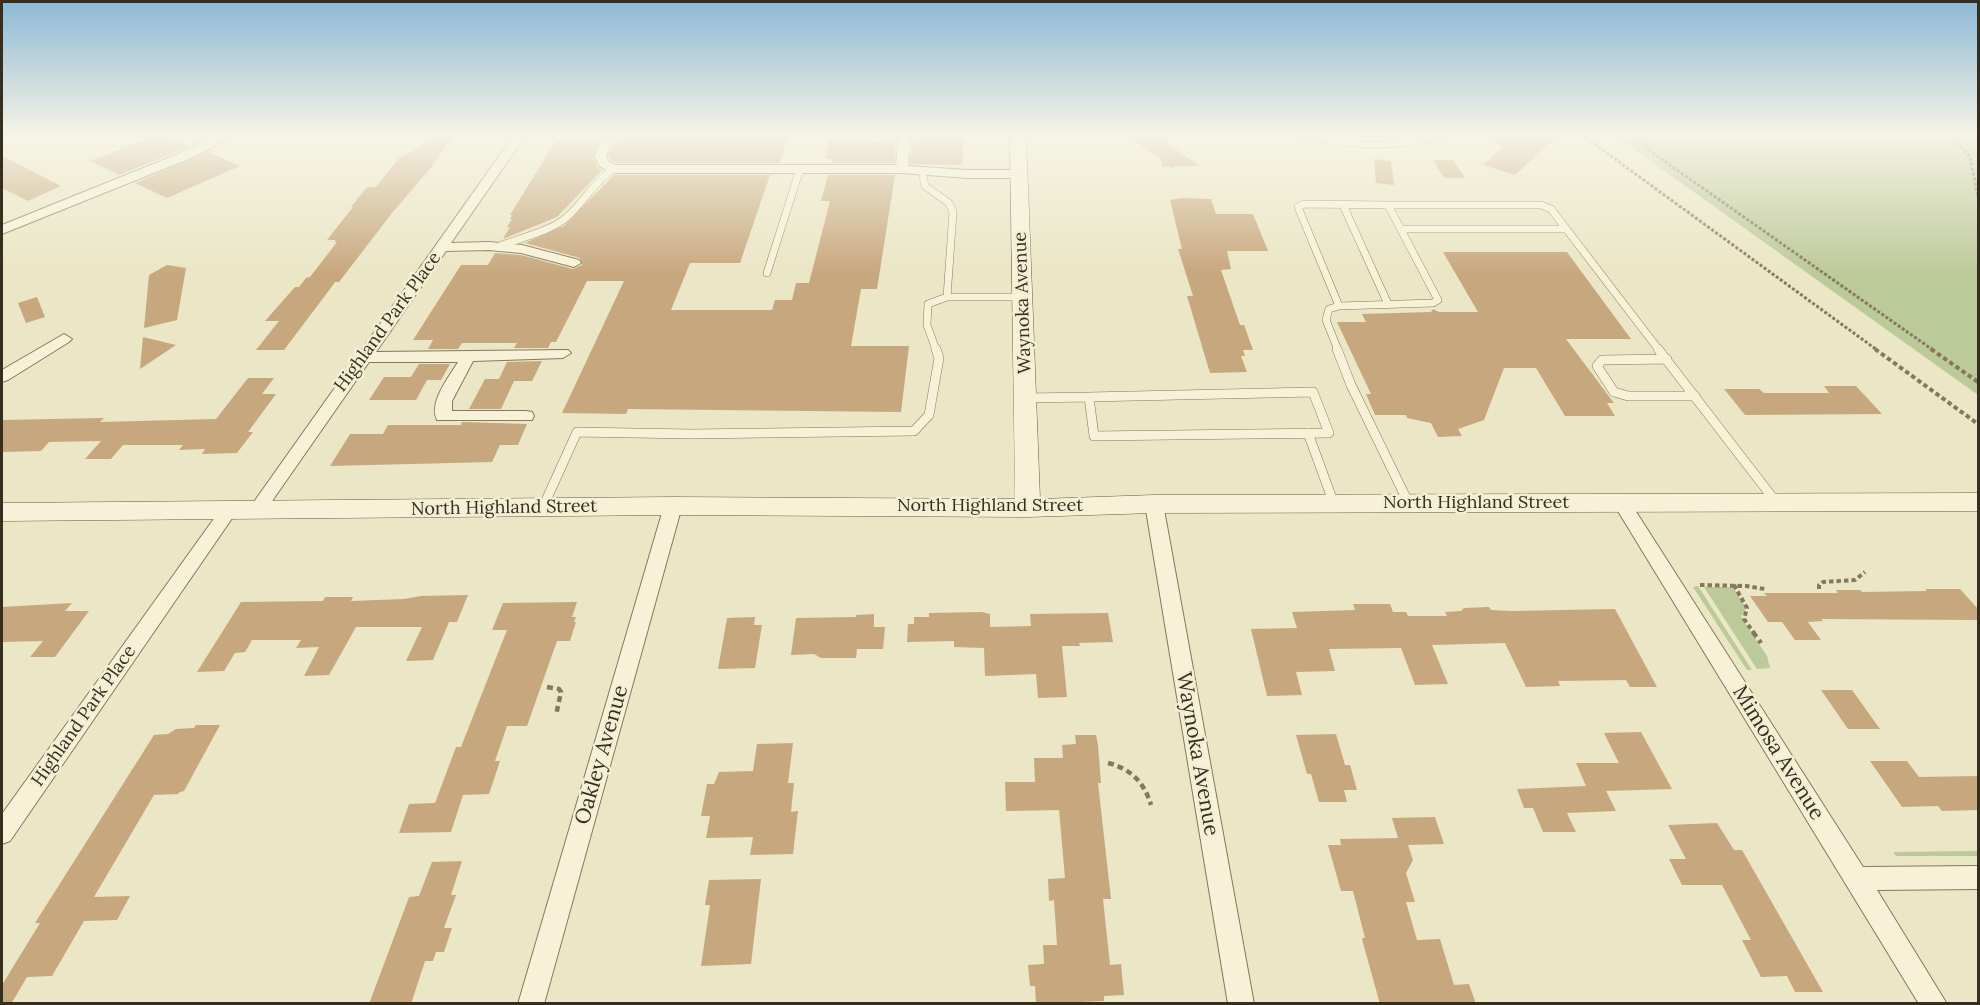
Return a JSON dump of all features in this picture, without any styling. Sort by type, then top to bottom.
[{"type":"main road","name":"Waynoka Avenue","points":[[1019,182],[1028,508]]},
{"type":"main road","name":"North Highland Street","points":[[2,512],[673,506],[1028,508],[1154,504],[1978,502]]},
{"type":"street","points":[[4,226],[118,182]]},
{"type":"street","name":"Highland Park Place","points":[[256,510],[487,182]]},
{"type":"street","points":[[442,247],[522,249],[574,263]]},
{"type":"street","points":[[2,377],[64,339]]},
{"type":"street","points":[[363,357],[468,357],[562,353]]},
{"type":"street","points":[[468,357],[444,401],[443,416],[526,416]]},
{"type":"street","name":"Mimosa Avenue","points":[[1622,503],[1934,1004]]},
{"type":"street","name":"Waynoka Avenue","points":[[1154,504],[1240,1004]]},
{"type":"street","name":"Oakley Avenue","points":[[531,1004],[673,506]]},
{"type":"street","name":"Highland Park Place","points":[[2,833],[229,510]]},
{"type":"street","points":[[1857,879],[1978,877]]},
{"type":"lane","points":[[497,247],[568,218],[596,182]]},
{"type":"lane","points":[[767,273],[796,182]]},
{"type":"lane","points":[[924,182],[925,186],[949,203],[953,212],[947,297]]},
{"type":"lane","points":[[1339,306],[1298,207],[1304,204],[1541,205],[1551,209],[1776,502]]},
{"type":"lane","points":[[1343,204],[1388,304]]},
{"type":"lane","points":[[1388,205],[1438,300],[1433,303],[1339,306],[1329,309],[1326,320],[1351,385],[1409,504]]},
{"type":"lane","points":[[1401,229],[1566,229]]},
{"type":"lane","points":[[543,507],[577,432],[691,434],[914,431],[929,415],[939,358],[927,325],[928,304],[947,297],[1023,297]]},
{"type":"lane","points":[[1667,359],[1602,360],[1597,366],[1614,392],[1628,396],[1695,396]]},
{"type":"lane","points":[[1026,398],[1089,396],[1313,392],[1329,433],[1094,436],[1089,396]]},
{"type":"lane","points":[[1308,433],[1334,504]]},
{"type":"path","points":[[1646,182],[1978,424]]},
{"type":"path","points":[[1694,182],[1978,382]]},
{"type":"path","points":[[1975,182],[1978,197]]},
{"type":"path","points":[[1819,589],[1819,585],[1823,582],[1855,580],[1865,572]]},
{"type":"path","points":[[1700,585],[1734,585],[1765,590]]},
{"type":"path","points":[[1734,585],[1747,608],[1744,619],[1761,643]]},
{"type":"path","points":[[547,687],[559,689],[561,692],[556,715]]},
{"type":"path","points":[[1108,763],[1134,775],[1144,784],[1151,805]]},
{"type":"green space","points":[[1680,182],[1978,182],[1978,395]]},
{"type":"green space","points":[[1698,586],[1752,670],[1747,670],[1693,587]]},
{"type":"green space","points":[[1704,587],[1733,587],[1746,608],[1741,617],[1767,656],[1770,668],[1757,669]]},
{"type":"green space","points":[[1978,851],[1978,856],[1896,856],[1893,852]]},
{"type":"building","points":[[2,182],[53,182],[61,186],[28,201],[2,188]]},
{"type":"building","points":[[138,182],[204,182],[167,198],[135,183]]},
{"type":"building","points":[[380,182],[419,182],[339,282],[335,282],[284,350],[256,350],[279,321],[265,321],[295,287],[299,287],[306,278],[310,277],[337,242],[327,240],[367,187],[376,187]]},
{"type":"building","points":[[530,182],[591,182],[557,217],[503,239],[510,227],[507,227],[512,219],[510,215]]},
{"type":"building","points":[[607,182],[768,182],[740,263],[690,263],[671,310],[772,310],[775,300],[792,300],[796,283],[809,283],[830,201],[821,201],[826,182],[894,182],[877,289],[861,289],[851,346],[909,346],[901,412],[628,409],[626,414],[562,413],[624,281],[587,281],[556,342],[551,342],[548,348],[514,348],[517,343],[462,343],[458,349],[428,349],[433,340],[413,340],[461,265],[488,265],[495,253],[521,255],[573,269],[582,265],[580,258],[525,243],[564,226]]},
{"type":"building","points":[[1394,182],[1394,185],[1376,183]]},
{"type":"building","points":[[1211,199],[1216,214],[1253,214],[1268,251],[1227,251],[1231,269],[1221,270],[1240,325],[1244,325],[1253,350],[1243,350],[1245,356],[1241,356],[1247,372],[1210,373],[1187,296],[1193,296],[1178,249],[1182,249],[1170,200]]},
{"type":"building","points":[[1443,252],[1567,252],[1631,339],[1566,339],[1614,403],[1607,403],[1615,416],[1565,416],[1536,368],[1504,368],[1484,420],[1458,429],[1462,436],[1438,437],[1431,423],[1407,418],[1406,415],[1375,415],[1366,394],[1371,394],[1337,322],[1366,322],[1362,314],[1431,312],[1433,309],[1439,312],[1478,312]]},
{"type":"building","points":[[167,265],[186,268],[177,320],[144,328],[149,275]]},
{"type":"building","points":[[37,297],[45,317],[26,323],[18,303]]},
{"type":"building","points":[[143,337],[176,345],[140,369]]},
{"type":"building","points":[[542,361],[532,381],[514,381],[501,409],[469,409],[485,379],[499,379],[507,362]]},
{"type":"building","points":[[419,364],[450,364],[441,380],[427,380],[416,400],[369,400],[384,377],[411,377]]},
{"type":"building","points":[[248,378],[274,378],[262,394],[276,394],[248,432],[253,432],[237,453],[202,454],[205,449],[179,450],[183,445],[123,445],[111,459],[85,459],[101,441],[49,442],[41,451],[2,452],[2,420],[104,418],[100,422],[216,419]]},
{"type":"building","points":[[1824,386],[1856,386],[1882,414],[1745,415],[1724,389],[1759,389],[1764,393],[1829,393]]},
{"type":"building","points":[[462,422],[527,424],[518,445],[500,445],[492,462],[330,466],[350,434],[383,434],[388,425],[461,425]]},
{"type":"building","points":[[1925,589],[1960,589],[1978,609],[1978,620],[1821,619],[1823,621],[1808,622],[1821,640],[1795,640],[1782,622],[1768,622],[1750,596],[1767,596],[1764,593],[1838,593],[1836,590],[1927,591]]},
{"type":"building","points":[[468,595],[457,622],[449,622],[433,660],[406,661],[422,627],[356,627],[329,675],[304,676],[319,647],[296,648],[301,640],[252,640],[245,652],[235,653],[224,671],[197,672],[241,602],[323,601],[325,597],[353,597],[351,601]]},
{"type":"building","points":[[577,602],[572,617],[576,617],[574,622],[576,622],[570,641],[557,641],[527,726],[507,726],[495,761],[500,761],[489,794],[463,795],[451,832],[399,833],[409,804],[435,803],[456,747],[461,747],[507,630],[492,630],[503,603]]},
{"type":"building","points":[[72,603],[65,611],[89,611],[55,657],[30,657],[43,641],[2,642],[2,607]]},
{"type":"building","points":[[1353,604],[1390,604],[1393,612],[1406,612],[1408,616],[1447,616],[1445,612],[1461,611],[1464,608],[1489,607],[1491,610],[1511,611],[1615,609],[1657,687],[1630,687],[1626,680],[1558,681],[1560,686],[1526,687],[1505,643],[1432,645],[1448,684],[1415,685],[1401,648],[1329,649],[1335,671],[1296,672],[1302,695],[1267,696],[1251,629],[1297,628],[1292,612],[1355,610]]},
{"type":"building","points":[[982,612],[990,614],[990,627],[1031,626],[1030,614],[1108,613],[1113,642],[1062,646],[1067,697],[1038,698],[1036,674],[985,676],[984,648],[954,647],[954,641],[907,642],[908,624],[914,624],[914,617],[929,617],[929,613]]},
{"type":"building","points":[[874,614],[874,627],[885,627],[883,649],[857,649],[856,658],[821,658],[814,654],[791,655],[796,618],[856,617],[856,615]]},
{"type":"building","points":[[755,617],[754,625],[762,625],[755,668],[718,669],[727,618]]},
{"type":"building","points":[[1821,690],[1852,690],[1880,729],[1848,729]]},
{"type":"building","points":[[196,725],[220,725],[184,791],[178,794],[154,795],[94,897],[130,896],[117,920],[84,921],[52,976],[27,977],[11,1004],[2,1004],[2,985],[40,923],[35,923],[154,735],[168,734],[176,729],[194,728]]},
{"type":"building","points":[[1641,732],[1672,789],[1606,791],[1616,811],[1567,813],[1576,832],[1543,832],[1533,808],[1524,808],[1517,789],[1586,786],[1576,763],[1619,763],[1604,733]]},
{"type":"building","points":[[1336,734],[1345,765],[1350,765],[1357,790],[1344,790],[1347,802],[1319,802],[1311,774],[1307,774],[1296,735]]},
{"type":"building","points":[[1075,735],[1096,735],[1098,745],[1101,783],[1098,783],[1111,899],[1103,899],[1110,965],[1121,964],[1124,995],[1104,996],[1104,1001],[1036,1004],[1035,986],[1030,986],[1028,965],[1044,964],[1043,945],[1057,945],[1054,900],[1049,901],[1048,879],[1065,878],[1059,810],[1006,811],[1005,782],[1035,782],[1034,758],[1063,758],[1062,745],[1076,744]]},
{"type":"building","points":[[793,743],[788,783],[794,783],[791,812],[798,811],[793,854],[750,855],[753,837],[706,838],[710,816],[701,816],[707,784],[714,784],[719,772],[753,771],[757,744]]},
{"type":"building","points":[[1870,761],[1907,761],[1919,777],[1978,776],[1978,810],[1942,811],[1938,806],[1902,807]]},
{"type":"building","points":[[1435,817],[1444,844],[1408,845],[1413,860],[1406,873],[1415,902],[1406,902],[1417,940],[1440,939],[1454,985],[1469,984],[1476,1004],[1380,1004],[1363,943],[1362,938],[1365,938],[1353,891],[1341,891],[1328,845],[1341,845],[1340,839],[1398,838],[1392,818]]},
{"type":"building","points":[[1717,823],[1734,850],[1742,850],[1823,992],[1795,992],[1787,976],[1761,977],[1742,940],[1751,940],[1722,885],[1682,885],[1669,859],[1686,859],[1668,825]]},
{"type":"building","points":[[462,861],[451,895],[456,895],[444,928],[452,928],[444,952],[436,952],[433,961],[425,961],[411,1004],[369,1004],[409,897],[419,896],[432,862]]},
{"type":"building","points":[[761,879],[751,964],[701,966],[710,905],[705,905],[709,880]]}]
